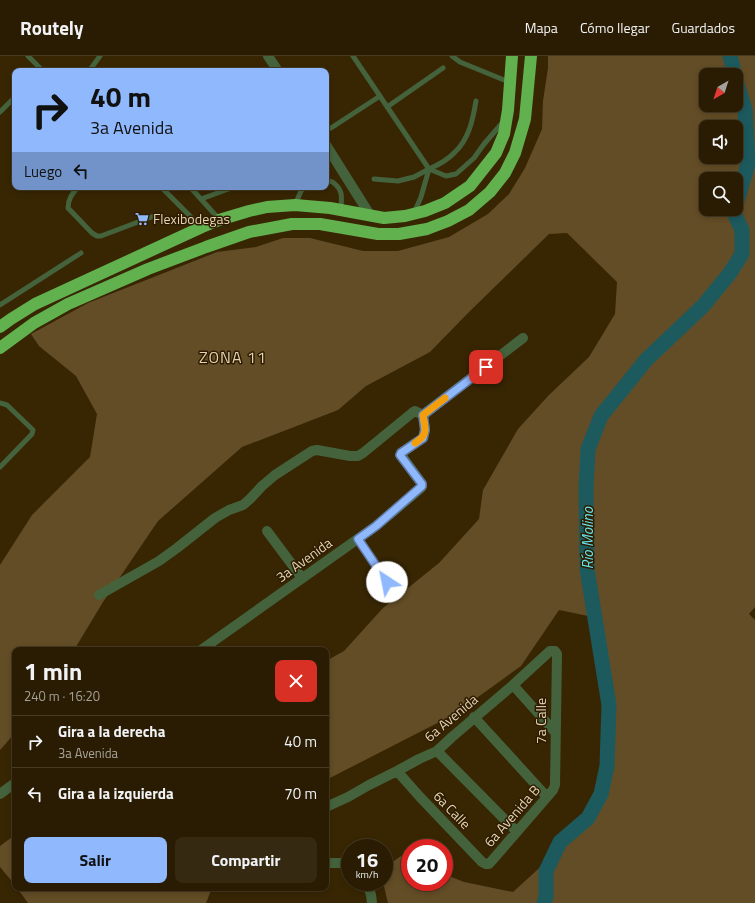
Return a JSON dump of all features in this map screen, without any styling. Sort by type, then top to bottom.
[{"type":"highway","points":[[0,327],[35,304],[202,227],[249,211],[267,207],[296,205],[330,208],[384,218],[414,214],[445,203],[470,186],[496,153],[504,134],[507,118],[512,56]]},
{"type":"highway","points":[[0,348],[34,323],[68,304],[148,269],[249,232],[292,224],[320,224],[378,234],[399,234],[427,229],[448,221],[469,210],[490,192],[505,173],[515,153],[525,118],[531,56]]},
{"type":"highway","points":[[202,227],[206,247]]},
{"type":"street","points":[[268,56],[276,68]]},
{"type":"street","points":[[329,150],[370,215]]},
{"type":"street","points":[[99,595],[159,561],[215,518],[229,510],[243,505],[275,475],[312,450],[350,456],[358,456],[364,453],[412,412],[423,415],[523,338]]},
{"type":"street","name":"3a Avenida","points":[[205,647],[376,526],[422,486],[400,455],[423,438],[425,430],[423,415]]},
{"type":"street","points":[[267,531],[302,578]]},
{"type":"street","name":"6a Avenida","points":[[329,806],[418,759],[437,751],[550,651],[555,651],[556,658]]},
{"type":"street","name":"7a Calle","points":[[555,785],[556,658]]},
{"type":"street","points":[[513,685],[555,732]]},
{"type":"street","points":[[474,717],[547,798]]},
{"type":"street","points":[[437,751],[517,832]]},
{"type":"street","name":"6a Calle","points":[[397,771],[482,862],[489,864]]},
{"type":"street","points":[[0,794],[12,785]]},
{"type":"street","name":"6a Avenida B","points":[[489,864],[547,798],[555,785]]},
{"type":"street","points":[[329,864],[341,863]]},
{"type":"street","points":[[370,891],[372,903]]},
{"type":"lane","points":[[28,56],[40,68]]},
{"type":"lane","points":[[91,68],[100,56]]},
{"type":"lane","points":[[353,56],[429,169],[446,176],[456,174],[474,158],[507,118]]},
{"type":"lane","points":[[452,56],[460,62],[510,83]]},
{"type":"lane","points":[[387,107],[443,68]]},
{"type":"lane","points":[[331,128],[380,96]]},
{"type":"lane","points":[[0,112],[12,100]]},
{"type":"lane","points":[[374,179],[398,181],[414,178],[443,162],[456,152],[465,140],[473,118],[476,101]]},
{"type":"lane","points":[[414,214],[425,185],[429,169]]},
{"type":"lane","points":[[329,181],[332,181],[342,191],[340,210]]},
{"type":"lane","points":[[75,190],[71,194],[68,202],[68,208],[92,233],[97,236],[101,236],[154,216]]},
{"type":"lane","points":[[164,190],[202,227]]},
{"type":"lane","points":[[193,190],[219,220]]},
{"type":"lane","points":[[201,198],[225,190]]},
{"type":"lane","points":[[296,205],[302,190]]},
{"type":"lane","points":[[0,305],[81,253]]},
{"type":"lane","points":[[0,402],[7,406],[34,431],[0,467]]},
{"type":"lane","points":[[358,539],[387,582]]},
{"type":"shaded area","points":[[548,56],[755,56],[755,607],[749,614],[755,620],[755,903],[388,903],[385,891],[393,891],[393,862],[401,856],[401,891],[453,891],[453,878],[464,882],[513,892],[570,840],[603,784],[606,693],[598,618],[559,610],[521,666],[453,715],[329,778],[329,659],[344,651],[383,608],[439,563],[479,519],[483,490],[518,429],[549,395],[589,357],[615,314],[617,282],[567,233],[549,234],[430,352],[366,386],[338,410],[242,447],[158,521],[103,602],[76,647],[12,647],[12,736],[0,750],[0,565],[32,515],[90,457],[97,414],[76,376],[39,346],[31,334],[88,303],[217,252],[256,247],[283,238],[310,238],[363,251],[398,251],[449,237],[488,214],[509,194],[525,168],[542,129],[543,101],[548,68]]},
{"type":"shaded area","points":[[12,837],[12,881],[0,867],[0,846]]},
{"type":"shaded area","points":[[19,891],[211,891],[206,903],[28,903]]},
{"type":"waterway","name":"Río Molino","points":[[730,56],[733,68]]},
{"type":"waterway","name":"Río Molino","points":[[743,103],[745,109],[748,164],[743,181]]},
{"type":"waterway","name":"Río Molino","points":[[544,903],[546,897],[546,871],[560,842],[588,818],[601,794],[607,766],[609,705],[587,569],[586,487],[588,449],[601,416],[646,360],[703,306],[730,273],[742,254],[742,230],[735,216]]},
{"type":"slow traffic","points":[[415,443],[423,438],[425,434],[423,415],[445,398]]},
{"type":"place","name":"Flexibodegas","points":[[142,219]]},
{"type":"district","name":"ZONA 11","points":[[233,357]]},
{"type":"route","points":[[387,582],[358,539],[376,526],[422,486],[400,455],[423,438],[425,434],[423,415],[486,367]]}]
